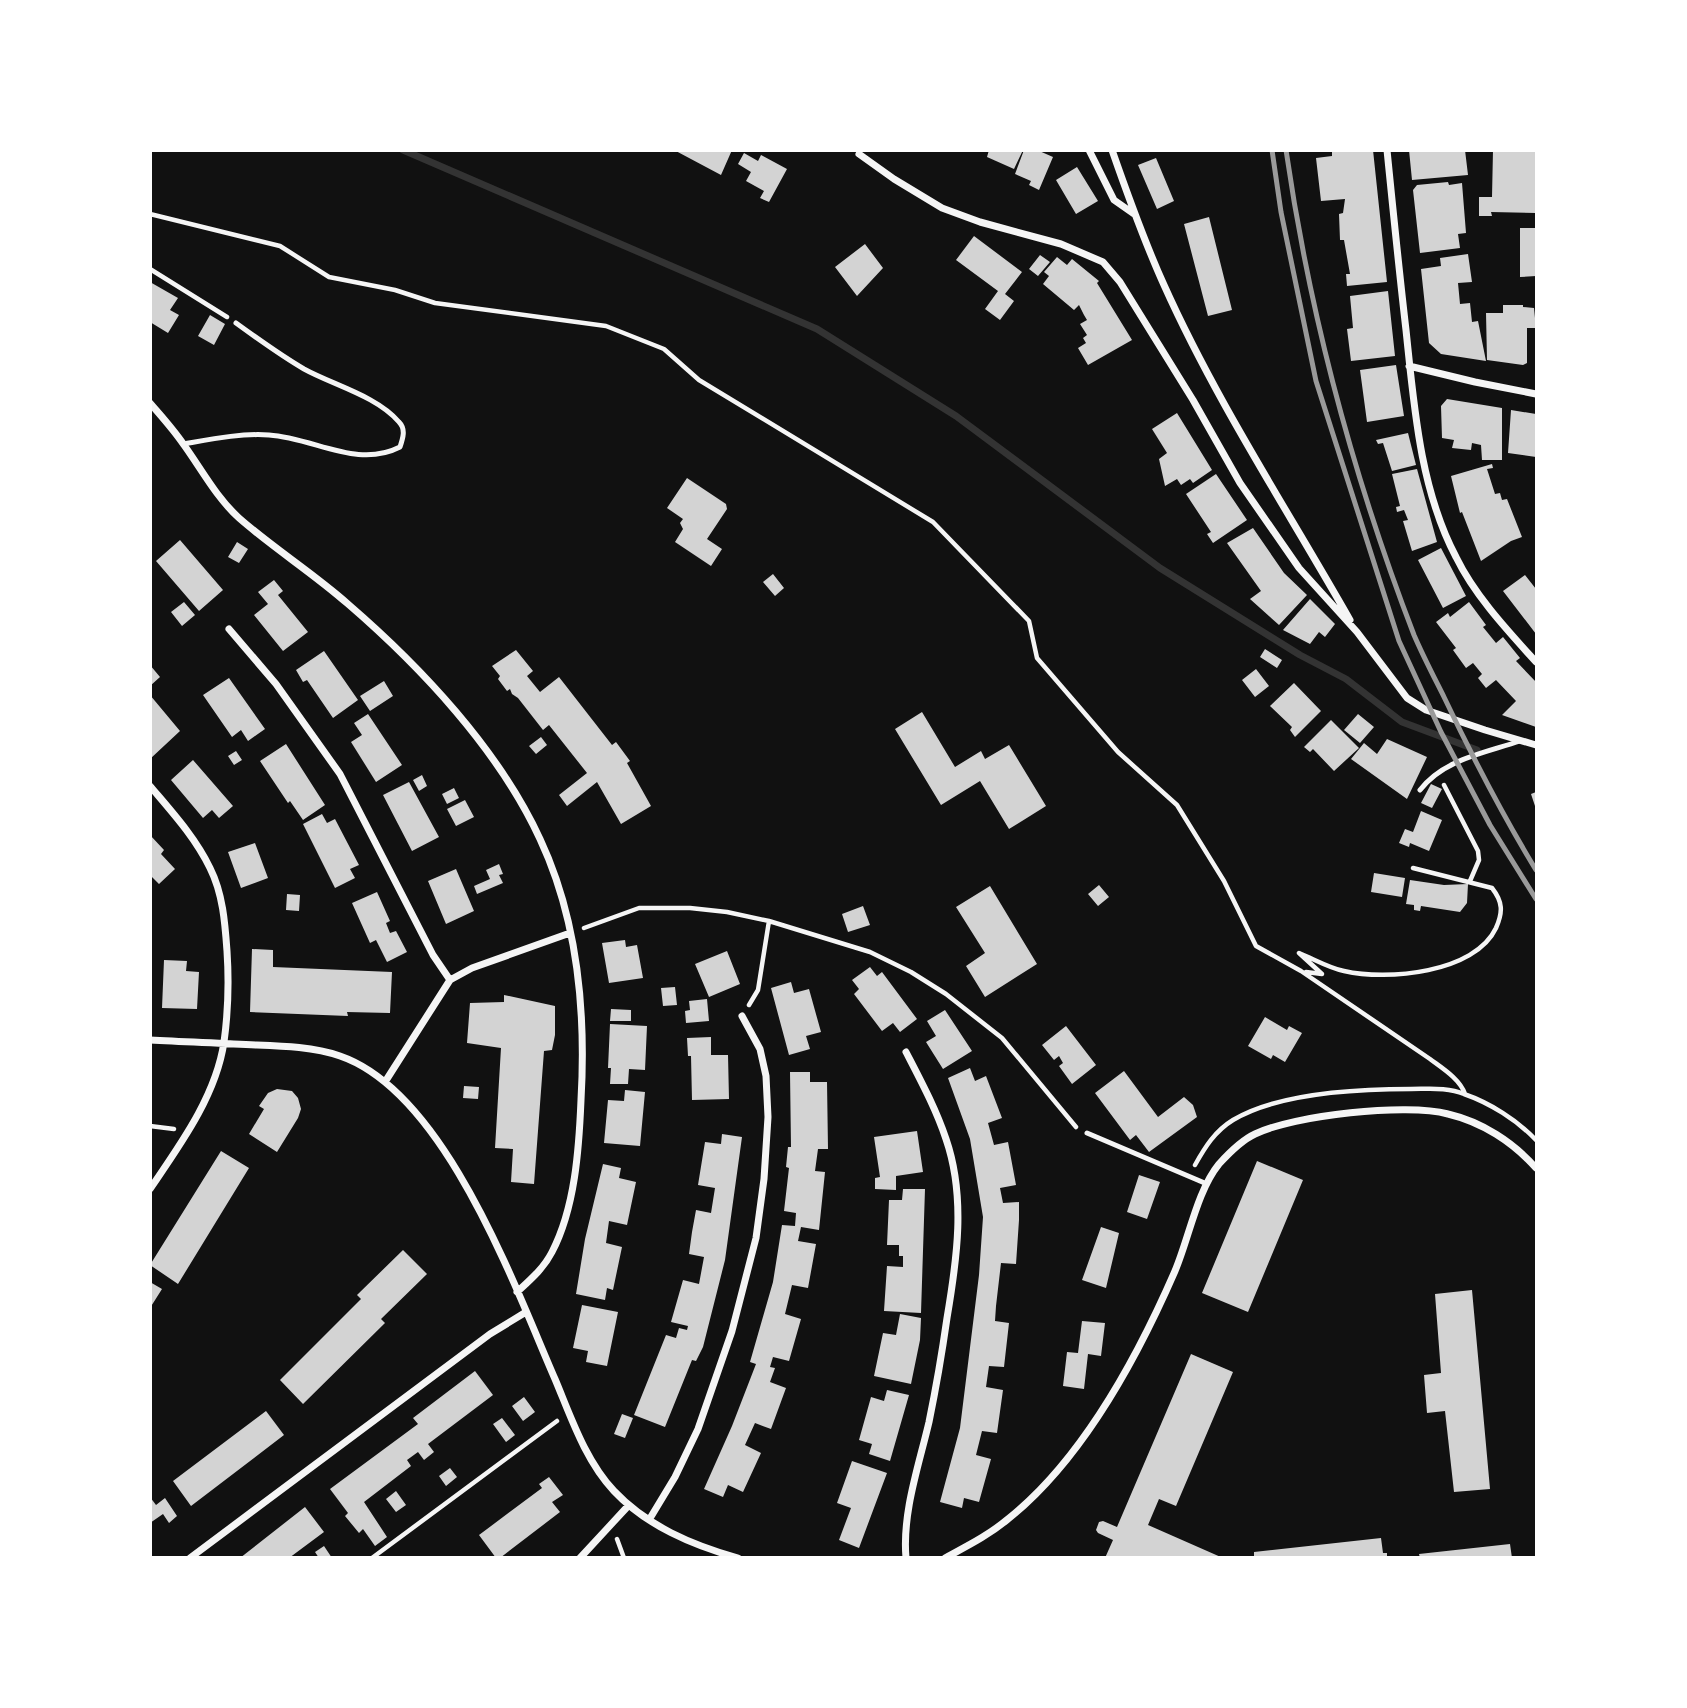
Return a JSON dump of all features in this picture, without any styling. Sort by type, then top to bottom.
[{"type":"street","points":[[1089,150],[1114,200],[1135,215]]},
{"type":"street","points":[[1112,150],[1164,286],[1222,398],[1357,632],[1378,663],[1406,698],[1426,709],[1536,745]]},
{"type":"street","points":[[1387,150],[1409,366],[1420,442],[1434,501],[1450,547],[1469,579],[1536,662]]},
{"type":"street","points":[[859,154],[942,208],[979,222],[1061,244],[1103,262],[1113,272],[1194,400],[1240,483],[1299,568],[1357,632]]},
{"type":"street","points":[[1409,366],[1536,394]]},
{"type":"street","points":[[150,403],[184,444],[214,490],[238,517],[350,605],[451,707],[484,748],[540,839],[558,888],[570,933],[583,1012],[584,1059],[581,1117],[573,1179],[563,1225],[551,1254],[537,1273],[517,1292]]},
{"type":"street","points":[[229,629],[276,684],[340,774],[433,955],[450,980]]},
{"type":"street","points":[[150,786],[200,849],[212,871],[221,896],[227,959],[224,1044],[215,1076],[204,1101],[150,1189]]},
{"type":"street","points":[[385,1082],[450,980],[472,968],[570,933]]},
{"type":"street","points":[[649,1520],[675,1477],[698,1429],[732,1331],[756,1238],[765,1167],[768,1117],[766,1076],[760,1049],[742,1016]]},
{"type":"street","points":[[150,1040],[320,1051],[341,1056],[362,1066],[385,1082],[409,1106],[436,1140],[481,1211],[569,1412],[595,1466],[612,1489],[649,1520],[676,1536],[738,1558]]},
{"type":"street","points":[[906,1052],[929,1096],[947,1141],[958,1219],[958,1244],[948,1315],[907,1524],[906,1558]]},
{"type":"street","points":[[945,1558],[982,1538],[1010,1518],[1053,1476],[1084,1435],[1126,1370],[1153,1321],[1181,1257],[1207,1184],[1219,1165],[1238,1145],[1278,1125],[1319,1116],[1423,1110],[1448,1114],[1479,1124],[1503,1138],[1536,1168]]},
{"type":"street","points":[[190,1558],[490,1334],[526,1312]]},
{"type":"street","points":[[580,1558],[629,1505]]},
{"type":"lane","points":[[184,444],[234,436],[270,435],[304,440],[345,453],[371,457],[400,447],[404,436],[402,424],[387,410],[306,370],[272,350],[236,323]]},
{"type":"lane","points":[[1420,790],[1445,766],[1520,741]]},
{"type":"lane","points":[[1087,1133],[1207,1184]]},
{"type":"path","points":[[150,214],[281,246],[329,276],[395,290],[435,303],[606,326],[664,349],[699,380],[933,522],[1029,621],[1037,658],[1118,752],[1177,805],[1224,881],[1256,946],[1301,971],[1439,1066],[1463,1087],[1465,1094]]},
{"type":"path","points":[[150,269],[236,323]]},
{"type":"path","points":[[1437,772],[1478,851],[1479,860],[1470,881]]},
{"type":"path","points":[[1301,971],[1322,974],[1299,953],[1344,971],[1394,975],[1435,968],[1482,947],[1493,934],[1502,910],[1500,900],[1492,888],[1413,868]]},
{"type":"path","points":[[570,933],[639,908],[702,910],[769,921],[870,953],[911,972],[946,994],[1002,1038],[1075,1126],[1087,1133]]},
{"type":"path","points":[[742,1016],[758,990],[769,921]]},
{"type":"path","points":[[372,1558],[569,1412]]},
{"type":"building","points":[[674,150],[732,150],[721,175]]},
{"type":"building","points":[[989,150],[1023,150],[1014,169],[987,157]]},
{"type":"building","points":[[1024,150],[1037,150],[1053,157],[1039,190],[1029,185],[1031,181],[1015,174]]},
{"type":"building","points":[[1332,150],[1373,150],[1387,282],[1347,286],[1346,274],[1350,274],[1344,240],[1340,240],[1339,214],[1343,213],[1345,199],[1321,201],[1316,158],[1332,156]]},
{"type":"building","points":[[1409,150],[1465,150],[1468,175],[1412,180]]},
{"type":"building","points":[[1493,150],[1536,150],[1536,213],[1491,212],[1492,216],[1479,216],[1479,197],[1492,197]]},
{"type":"building","points":[[744,153],[758,161],[761,155],[787,169],[769,202],[760,198],[764,191],[746,181],[751,172],[738,164]]},
{"type":"building","points":[[1156,158],[1174,201],[1157,209],[1138,165]]},
{"type":"building","points":[[1077,167],[1098,201],[1076,214],[1056,180]]},
{"type":"building","points":[[1448,182],[1449,185],[1462,183],[1466,233],[1458,234],[1460,248],[1420,253],[1413,190],[1417,185]]},
{"type":"building","points":[[1209,217],[1232,310],[1208,316],[1184,224]]},
{"type":"building","points":[[1520,228],[1536,228],[1536,276],[1520,277]]},
{"type":"building","points":[[974,236],[1022,272],[1005,294],[1014,301],[1000,320],[985,309],[998,291],[956,260]]},
{"type":"building","points":[[865,244],[883,268],[857,296],[835,267]]},
{"type":"building","points":[[1468,254],[1472,282],[1458,283],[1460,304],[1470,303],[1472,322],[1478,321],[1486,361],[1441,354],[1429,343],[1421,269],[1441,266],[1440,258]]},
{"type":"building","points":[[1040,255],[1050,262],[1038,276],[1029,269]]},
{"type":"building","points":[[1057,257],[1067,265],[1072,259],[1099,281],[1097,283],[1132,340],[1088,365],[1078,348],[1086,343],[1083,338],[1087,335],[1080,324],[1087,320],[1079,305],[1074,310],[1043,284],[1049,276],[1044,272]]},
{"type":"building","points":[[150,282],[178,298],[170,310],[179,315],[168,333],[150,322]]},
{"type":"building","points":[[1388,291],[1395,356],[1351,361],[1347,329],[1353,328],[1350,296]]},
{"type":"building","points":[[1503,305],[1534,308],[1536,328],[1527,328],[1527,363],[1523,365],[1487,360],[1486,313],[1503,313]]},
{"type":"building","points":[[210,315],[225,324],[214,345],[198,336]]},
{"type":"building","points":[[1396,365],[1404,416],[1367,422],[1360,370]]},
{"type":"building","points":[[1447,399],[1502,408],[1502,460],[1482,460],[1481,445],[1472,443],[1471,450],[1452,448],[1454,440],[1442,438],[1441,406]]},
{"type":"building","points":[[1511,410],[1536,414],[1536,457],[1508,453]]},
{"type":"building","points":[[1177,413],[1212,470],[1193,483],[1190,479],[1181,485],[1177,479],[1165,486],[1159,459],[1167,453],[1152,429]]},
{"type":"building","points":[[1408,433],[1416,465],[1392,471],[1383,443],[1378,444],[1376,440]]},
{"type":"building","points":[[1492,464],[1493,468],[1487,469],[1495,494],[1500,493],[1502,500],[1507,499],[1522,537],[1511,541],[1481,561],[1462,512],[1460,513],[1451,476]]},
{"type":"building","points":[[1417,469],[1437,542],[1412,551],[1403,521],[1408,520],[1404,510],[1397,512],[1396,507],[1400,506],[1392,474]]},
{"type":"building","points":[[1216,474],[1247,520],[1213,543],[1207,534],[1211,532],[1186,494]]},
{"type":"building","points":[[687,478],[726,504],[727,509],[707,539],[722,549],[711,566],[675,542],[683,529],[680,523],[683,519],[667,508]]},
{"type":"building","points":[[1253,528],[1284,573],[1307,595],[1279,625],[1250,599],[1261,591],[1227,543]]},
{"type":"building","points":[[180,540],[223,590],[199,611],[156,561]]},
{"type":"building","points":[[237,542],[248,549],[239,563],[228,557]]},
{"type":"building","points":[[1441,548],[1466,596],[1443,608],[1418,560]]},
{"type":"building","points":[[773,574],[784,588],[775,596],[763,582]]},
{"type":"building","points":[[1525,575],[1536,589],[1536,634],[1503,591]]},
{"type":"building","points":[[274,580],[283,591],[278,595],[308,632],[283,651],[254,615],[268,604],[258,592]]},
{"type":"building","points":[[1310,599],[1335,624],[1325,637],[1319,632],[1310,644],[1283,630]]},
{"type":"building","points":[[184,602],[195,615],[182,626],[171,612]]},
{"type":"building","points":[[1469,602],[1496,643],[1503,637],[1520,658],[1516,661],[1536,682],[1536,727],[1502,715],[1516,701],[1496,680],[1486,688],[1478,678],[1482,674],[1473,663],[1466,668],[1453,650],[1456,648],[1436,622],[1448,613],[1450,617]]},
{"type":"building","points":[[1265,649],[1282,660],[1277,668],[1260,657]]},
{"type":"building","points":[[516,650],[533,671],[527,676],[540,692],[559,677],[612,745],[616,742],[630,761],[627,763],[651,806],[621,824],[597,782],[567,806],[559,795],[587,773],[549,725],[543,730],[518,698],[510,689],[507,691],[498,679],[500,676],[492,666]]},
{"type":"building","points":[[324,651],[358,700],[333,718],[307,680],[303,682],[296,670]]},
{"type":"building","points":[[150,665],[160,677],[150,686]]},
{"type":"building","points":[[1256,669],[1269,686],[1255,697],[1242,680]]},
{"type":"building","points":[[229,678],[265,729],[248,741],[241,730],[232,737],[203,695]]},
{"type":"building","points":[[384,681],[393,696],[370,711],[360,696]]},
{"type":"building","points":[[1294,683],[1321,711],[1295,737],[1290,730],[1292,727],[1270,706]]},
{"type":"building","points":[[150,695],[180,731],[150,759]]},
{"type":"building","points":[[922,712],[955,767],[981,751],[985,759],[1009,745],[1046,806],[1009,829],[980,781],[941,805],[895,729]]},
{"type":"building","points":[[368,714],[402,765],[376,782],[351,742],[362,735],[354,723]]},
{"type":"building","points":[[1358,714],[1374,727],[1360,743],[1344,730]]},
{"type":"building","points":[[1331,720],[1359,748],[1334,771],[1313,749],[1310,752],[1304,747]]},
{"type":"building","points":[[541,737],[547,745],[536,754],[529,746]]},
{"type":"building","points":[[1387,739],[1427,757],[1407,799],[1351,759],[1364,743],[1377,754]]},
{"type":"building","points":[[286,744],[325,805],[303,820],[290,801],[288,803],[260,761]]},
{"type":"building","points":[[236,751],[242,760],[234,765],[228,756]]},
{"type":"building","points":[[193,760],[233,806],[219,818],[212,810],[203,818],[171,780]]},
{"type":"building","points":[[422,775],[427,786],[419,791],[413,780]]},
{"type":"building","points":[[409,782],[439,837],[412,851],[383,795]]},
{"type":"building","points":[[1431,784],[1442,789],[1432,808],[1421,803]]},
{"type":"building","points":[[454,788],[459,798],[447,804],[442,794]]},
{"type":"building","points":[[1536,792],[1536,809],[1531,794]]},
{"type":"building","points":[[465,800],[474,817],[456,826],[447,809]]},
{"type":"building","points":[[1421,811],[1442,820],[1429,851],[1410,843],[1409,847],[1399,843],[1405,829],[1413,832]]},
{"type":"building","points":[[322,814],[327,823],[335,819],[359,865],[350,869],[355,878],[335,888],[303,824]]},
{"type":"building","points":[[150,835],[164,850],[161,854],[175,869],[159,884],[150,875]]},
{"type":"building","points":[[255,843],[268,878],[241,888],[228,852]]},
{"type":"building","points":[[499,864],[503,874],[499,875],[503,883],[477,894],[474,886],[490,879],[486,870]]},
{"type":"building","points":[[456,869],[474,911],[446,924],[428,881]]},
{"type":"building","points":[[1374,873],[1405,878],[1402,897],[1371,892]]},
{"type":"building","points":[[1410,880],[1444,885],[1468,884],[1467,903],[1460,912],[1421,906],[1420,911],[1414,910],[1414,905],[1406,904]]},
{"type":"building","points":[[1099,885],[1109,897],[1098,906],[1088,894]]},
{"type":"building","points":[[990,886],[1037,964],[985,997],[966,966],[985,953],[956,907]]},
{"type":"building","points":[[377,892],[390,921],[386,923],[390,933],[396,931],[407,952],[387,962],[376,940],[370,943],[352,903]]},
{"type":"building","points":[[287,894],[300,895],[299,911],[286,910]]},
{"type":"building","points":[[863,906],[870,925],[848,932],[842,914]]},
{"type":"building","points":[[625,940],[626,947],[637,945],[643,978],[609,983],[602,943]]},
{"type":"building","points":[[252,949],[273,950],[273,967],[392,972],[390,1013],[347,1012],[348,1016],[250,1012]]},
{"type":"building","points":[[727,951],[740,984],[709,997],[695,964]]},
{"type":"building","points":[[164,960],[187,961],[186,971],[199,972],[197,1009],[162,1008]]},
{"type":"building","points":[[870,967],[877,976],[882,972],[917,1019],[900,1032],[893,1023],[882,1031],[854,994],[859,989],[852,980]]},
{"type":"building","points":[[791,982],[794,993],[809,989],[821,1032],[806,1036],[810,1049],[789,1055],[771,988]]},
{"type":"building","points":[[675,987],[677,1005],[663,1006],[661,988]]},
{"type":"building","points":[[504,995],[555,1006],[552,1050],[544,1051],[534,1184],[511,1182],[513,1149],[495,1148],[501,1048],[467,1043],[470,1003],[504,1002]]},
{"type":"building","points":[[707,999],[709,1021],[686,1023],[685,1011],[690,1010],[689,1001]]},
{"type":"building","points":[[611,1009],[631,1010],[631,1021],[610,1021]]},
{"type":"building","points":[[945,1010],[972,1051],[943,1069],[926,1042],[936,1036],[927,1021]]},
{"type":"building","points":[[1265,1017],[1287,1030],[1289,1026],[1302,1033],[1285,1062],[1273,1055],[1271,1059],[1248,1046]]},
{"type":"building","points":[[610,1024],[647,1026],[645,1070],[629,1069],[628,1084],[610,1084]]},
{"type":"building","points":[[1066,1026],[1096,1065],[1072,1084],[1059,1066],[1063,1063],[1059,1056],[1054,1060],[1042,1045]]},
{"type":"building","points":[[711,1037],[711,1055],[728,1055],[729,1099],[692,1100],[691,1056],[688,1056],[687,1038]]},
{"type":"building","points":[[970,1068],[975,1081],[986,1076],[1002,1118],[988,1123],[994,1145],[1008,1142],[1016,1185],[1000,1188],[1003,1203],[1019,1202],[1019,1220],[1016,1264],[1001,1263],[996,1306],[995,1321],[1009,1323],[1004,1367],[989,1366],[986,1387],[1003,1390],[997,1433],[982,1431],[976,1455],[991,1459],[979,1502],[964,1498],[962,1508],[940,1502],[960,1428],[979,1275],[983,1217],[970,1139],[948,1078]]},
{"type":"building","points":[[1124,1071],[1158,1117],[1184,1097],[1193,1105],[1197,1117],[1149,1152],[1136,1135],[1130,1140],[1095,1093]]},
{"type":"building","points":[[790,1072],[810,1072],[810,1082],[827,1082],[828,1149],[818,1149],[815,1171],[825,1172],[819,1230],[801,1227],[798,1241],[816,1244],[808,1288],[792,1285],[785,1314],[801,1319],[789,1361],[773,1357],[770,1367],[775,1368],[770,1382],[786,1388],[771,1429],[755,1423],[745,1445],[761,1453],[743,1492],[728,1485],[723,1497],[704,1489],[756,1364],[750,1362],[773,1282],[782,1225],[795,1226],[796,1213],[784,1211],[789,1168],[786,1167],[788,1147],[791,1147]]},
{"type":"building","points":[[464,1086],[479,1087],[478,1099],[463,1098]]},
{"type":"building","points":[[277,1089],[292,1091],[298,1098],[301,1109],[277,1152],[249,1134],[264,1109],[259,1106],[268,1093]]},
{"type":"building","points":[[625,1090],[645,1092],[640,1146],[604,1143],[608,1100],[624,1101]]},
{"type":"building","points":[[917,1131],[923,1172],[896,1176],[896,1190],[875,1189],[875,1178],[880,1177],[874,1137]]},
{"type":"building","points":[[722,1134],[742,1137],[725,1260],[703,1347],[696,1361],[692,1360],[665,1427],[634,1415],[666,1335],[676,1338],[679,1328],[687,1330],[688,1326],[671,1322],[683,1280],[699,1284],[704,1257],[689,1254],[692,1232],[696,1210],[711,1213],[715,1188],[698,1185],[705,1142],[721,1144]]},
{"type":"building","points":[[221,1151],[249,1168],[178,1284],[150,1265]]},
{"type":"building","points":[[1257,1161],[1303,1180],[1248,1312],[1202,1293]]},
{"type":"building","points":[[603,1164],[621,1168],[619,1178],[636,1182],[627,1225],[609,1221],[606,1243],[622,1247],[613,1290],[607,1288],[605,1300],[576,1294],[585,1239]]},
{"type":"building","points":[[1139,1175],[1160,1182],[1147,1219],[1127,1212]]},
{"type":"building","points":[[903,1189],[925,1189],[921,1313],[884,1311],[887,1266],[903,1267],[899,1245],[887,1245],[889,1200],[902,1200]]},
{"type":"building","points":[[1101,1227],[1119,1233],[1106,1288],[1082,1280]]},
{"type":"building","points":[[403,1250],[427,1274],[381,1319],[385,1323],[303,1404],[280,1380],[361,1299],[357,1295]]},
{"type":"building","points":[[150,1282],[162,1289],[150,1308]]},
{"type":"building","points":[[1472,1290],[1490,1489],[1454,1492],[1445,1411],[1427,1413],[1424,1375],[1441,1373],[1435,1294]]},
{"type":"building","points":[[582,1305],[618,1312],[607,1366],[586,1362],[588,1351],[573,1348]]},
{"type":"building","points":[[900,1314],[921,1318],[920,1340],[911,1384],[874,1376],[883,1333],[896,1335]]},
{"type":"building","points":[[1082,1321],[1105,1323],[1101,1356],[1088,1354],[1084,1389],[1063,1386],[1067,1352],[1078,1353]]},
{"type":"building","points":[[1191,1354],[1233,1372],[1176,1506],[1159,1499],[1148,1525],[1223,1558],[1105,1558],[1113,1540],[1098,1533],[1096,1530],[1099,1522],[1117,1527]]},
{"type":"building","points":[[475,1371],[493,1395],[428,1444],[434,1452],[424,1460],[418,1452],[407,1460],[411,1466],[364,1502],[387,1537],[375,1546],[363,1529],[359,1533],[345,1516],[348,1513],[330,1489],[418,1424],[413,1418]]},
{"type":"building","points":[[887,1390],[909,1395],[890,1461],[869,1454],[872,1444],[859,1440],[871,1397],[884,1401]]},
{"type":"building","points":[[524,1397],[535,1412],[523,1421],[512,1406]]},
{"type":"building","points":[[266,1411],[284,1435],[191,1506],[173,1481]]},
{"type":"building","points":[[622,1414],[633,1418],[625,1438],[614,1434]]},
{"type":"building","points":[[502,1418],[515,1435],[506,1442],[493,1424]]},
{"type":"building","points":[[852,1461],[887,1473],[859,1548],[839,1540],[851,1508],[837,1503]]},
{"type":"building","points":[[450,1468],[457,1477],[446,1486],[439,1476]]},
{"type":"building","points":[[549,1477],[563,1495],[552,1502],[560,1512],[500,1558],[496,1558],[479,1535],[542,1488],[539,1484]]},
{"type":"building","points":[[396,1491],[406,1505],[396,1512],[386,1499]]},
{"type":"building","points":[[150,1497],[156,1505],[165,1498],[177,1516],[169,1523],[163,1514],[150,1523]]},
{"type":"building","points":[[305,1507],[324,1532],[289,1558],[240,1558]]},
{"type":"building","points":[[1381,1538],[1383,1553],[1387,1553],[1387,1558],[1254,1558],[1254,1552]]},
{"type":"building","points":[[1510,1544],[1512,1558],[1420,1558],[1419,1554]]},
{"type":"building","points":[[324,1546],[332,1558],[319,1558],[315,1552]]},
{"type":"waterway","points":[[403,150],[817,329],[956,416],[1160,568],[1300,655],[1346,679],[1402,722],[1477,750]]},
{"type":"railway","points":[[1272,150],[1281,212],[1316,381],[1399,641],[1441,732],[1490,825],[1536,899]]},
{"type":"railway","points":[[1286,150],[1308,274],[1336,396],[1392,576],[1429,666],[1488,785],[1536,870]]}]
